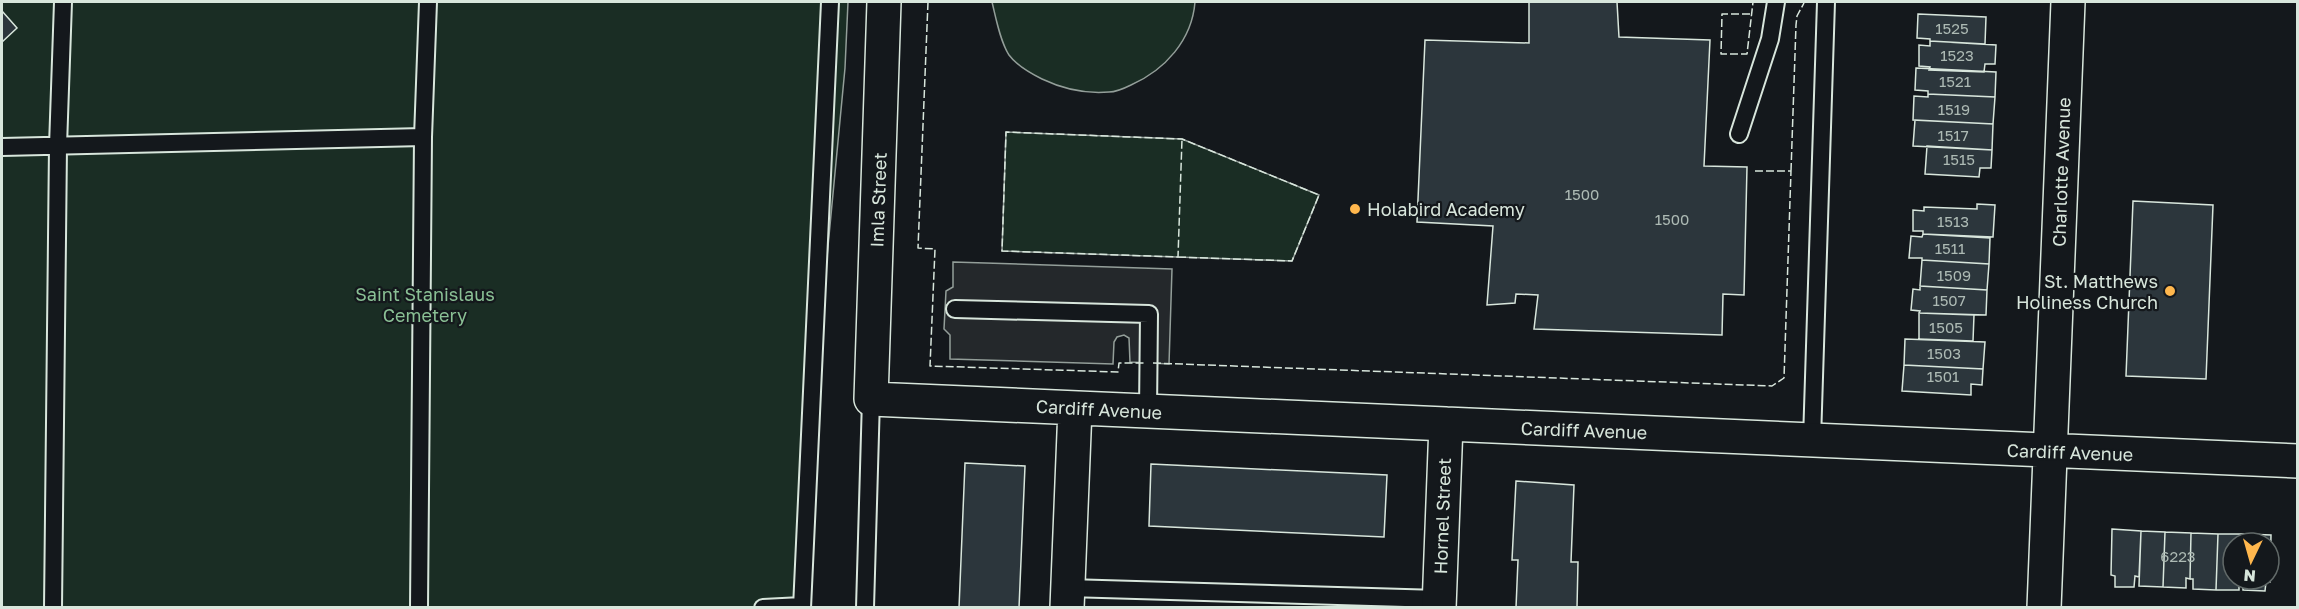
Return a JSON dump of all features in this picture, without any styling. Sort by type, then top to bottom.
[{"type":"street","name":"Imla Street","points":[[871,399],[884,2]]},
{"type":"street","name":"Charlotte Avenue","points":[[2044,608],[2068,2]]},
{"type":"street","name":"Cardiff Avenue","points":[[871,399],[2298,461]]},
{"type":"street","points":[[1067,598],[1075,408]]},
{"type":"street","name":"Hornel Street","points":[[1439,603],[1446,424]]},
{"type":"lane","points":[[53,608],[58,146],[63,2]]},
{"type":"lane","points":[[419,608],[423,136],[428,2]]},
{"type":"lane","points":[[764,608],[802,607],[830,2]]},
{"type":"lane","points":[[1739,134],[1770,39],[1776,2]]},
{"type":"lane","points":[[1812,440],[1826,2]]},
{"type":"lane","points":[[2,147],[423,136]]},
{"type":"lane","points":[[954,309],[1149,314],[1148,411]]},
{"type":"lane","points":[[865,608],[871,399]]},
{"type":"lane","points":[[1067,598],[1439,603]]},
{"type":"green space","name":"Saint Stanislaus Cemetery","points":[[2,2],[848,2],[845,68],[810,435],[807,607],[2,607]]},
{"type":"green space","points":[[992,2],[1195,2],[1189,29],[1175,52],[1165,62],[1143,79],[1126,87],[1115,91],[1100,92],[1058,86],[1037,77],[1020,66],[1006,49]]},
{"type":"green space","points":[[1006,132],[1182,139],[1319,195],[1292,261],[1002,251]]},
{"type":"shaded area","points":[[953,262],[1172,269],[1169,364],[1130,362],[1129,338],[1124,335],[1117,337],[1114,342],[1113,364],[950,359],[950,335],[944,329],[946,291],[953,287]]},
{"type":"building","points":[[1529,2],[1617,2],[1619,37],[1710,40],[1704,166],[1747,167],[1744,295],[1723,294],[1722,335],[1534,329],[1538,295],[1516,294],[1515,303],[1487,305],[1493,226],[1417,222],[1425,40],[1529,43]]},
{"type":"building","points":[[2,11],[17,28],[2,42]]},
{"type":"building","points":[[1918,14],[1986,17],[1985,44],[1930,41],[1930,39],[1917,38]]},
{"type":"building","points":[[1930,41],[1996,45],[1995,64],[1985,64],[1984,72],[1929,70],[1930,67],[1919,66],[1919,45],[1930,46]]},
{"type":"building","points":[[1916,68],[1996,72],[1995,97],[1928,94],[1928,91],[1915,90]]},
{"type":"building","points":[[1928,94],[1995,97],[1993,124],[1913,120],[1914,96],[1928,97]]},
{"type":"building","points":[[1915,120],[1993,124],[1992,150],[1913,146]]},
{"type":"building","points":[[1927,146],[1992,150],[1991,168],[1980,168],[1979,177],[1925,174]]},
{"type":"building","name":"St. Matthews Holiness Church","points":[[2133,201],[2213,205],[2206,379],[2126,376]]},
{"type":"building","points":[[1977,204],[1995,205],[1993,237],[1923,234],[1923,231],[1913,231],[1913,210],[1924,211],[1924,207],[1977,209]]},
{"type":"building","points":[[1923,234],[1990,238],[1989,264],[1909,258],[1911,236],[1922,237]]},
{"type":"building","points":[[1922,260],[1989,264],[1987,290],[1920,286]]},
{"type":"building","points":[[1920,286],[1987,290],[1986,315],[1919,313],[1920,311],[1911,310],[1913,289],[1920,290]]},
{"type":"building","points":[[1919,313],[1974,315],[1973,341],[1919,339]]},
{"type":"building","points":[[1905,339],[1985,342],[1983,369],[1904,365]]},
{"type":"building","points":[[1904,365],[1983,369],[1982,385],[1971,384],[1971,395],[1902,391]]},
{"type":"building","points":[[965,463],[1025,466],[1019,608],[959,608]]},
{"type":"building","points":[[1151,464],[1387,475],[1384,537],[1149,526]]},
{"type":"building","points":[[1516,481],[1574,485],[1571,562],[1578,562],[1577,608],[1516,608],[1518,560],[1512,560]]},
{"type":"building","points":[[2112,529],[2141,531],[2139,577],[2135,576],[2134,587],[2115,587],[2115,576],[2111,575]]},
{"type":"building","points":[[2141,531],[2165,532],[2163,587],[2139,586]]},
{"type":"building","points":[[2165,532],[2191,533],[2190,579],[2186,578],[2186,588],[2163,587]]},
{"type":"building","points":[[2191,533],[2218,534],[2216,590],[2193,589],[2193,579],[2190,579]]},
{"type":"building","points":[[2218,534],[2221,534],[2221,590],[2216,590]]},
{"type":"fence","points":[[928,2],[918,248],[935,249],[930,366],[1118,372],[1119,363],[1144,363]]},
{"type":"fence","points":[[1750,14],[1722,14],[1721,54],[1747,54],[1753,2]]},
{"type":"fence","points":[[1791,171],[1796,25],[1797,16],[1804,3]]},
{"type":"fence","points":[[1178,257],[1292,261],[1319,195],[1182,139],[1006,132],[1002,251],[1178,257],[1182,139]]},
{"type":"fence","points":[[1153,363],[1772,386],[1784,378],[1791,171],[1752,171]]},
{"type":"place","name":"Holabird Academy","points":[[1355,209]]},
{"type":"place","name":"St. Matthews Holiness Church","points":[[2170,291]]}]
